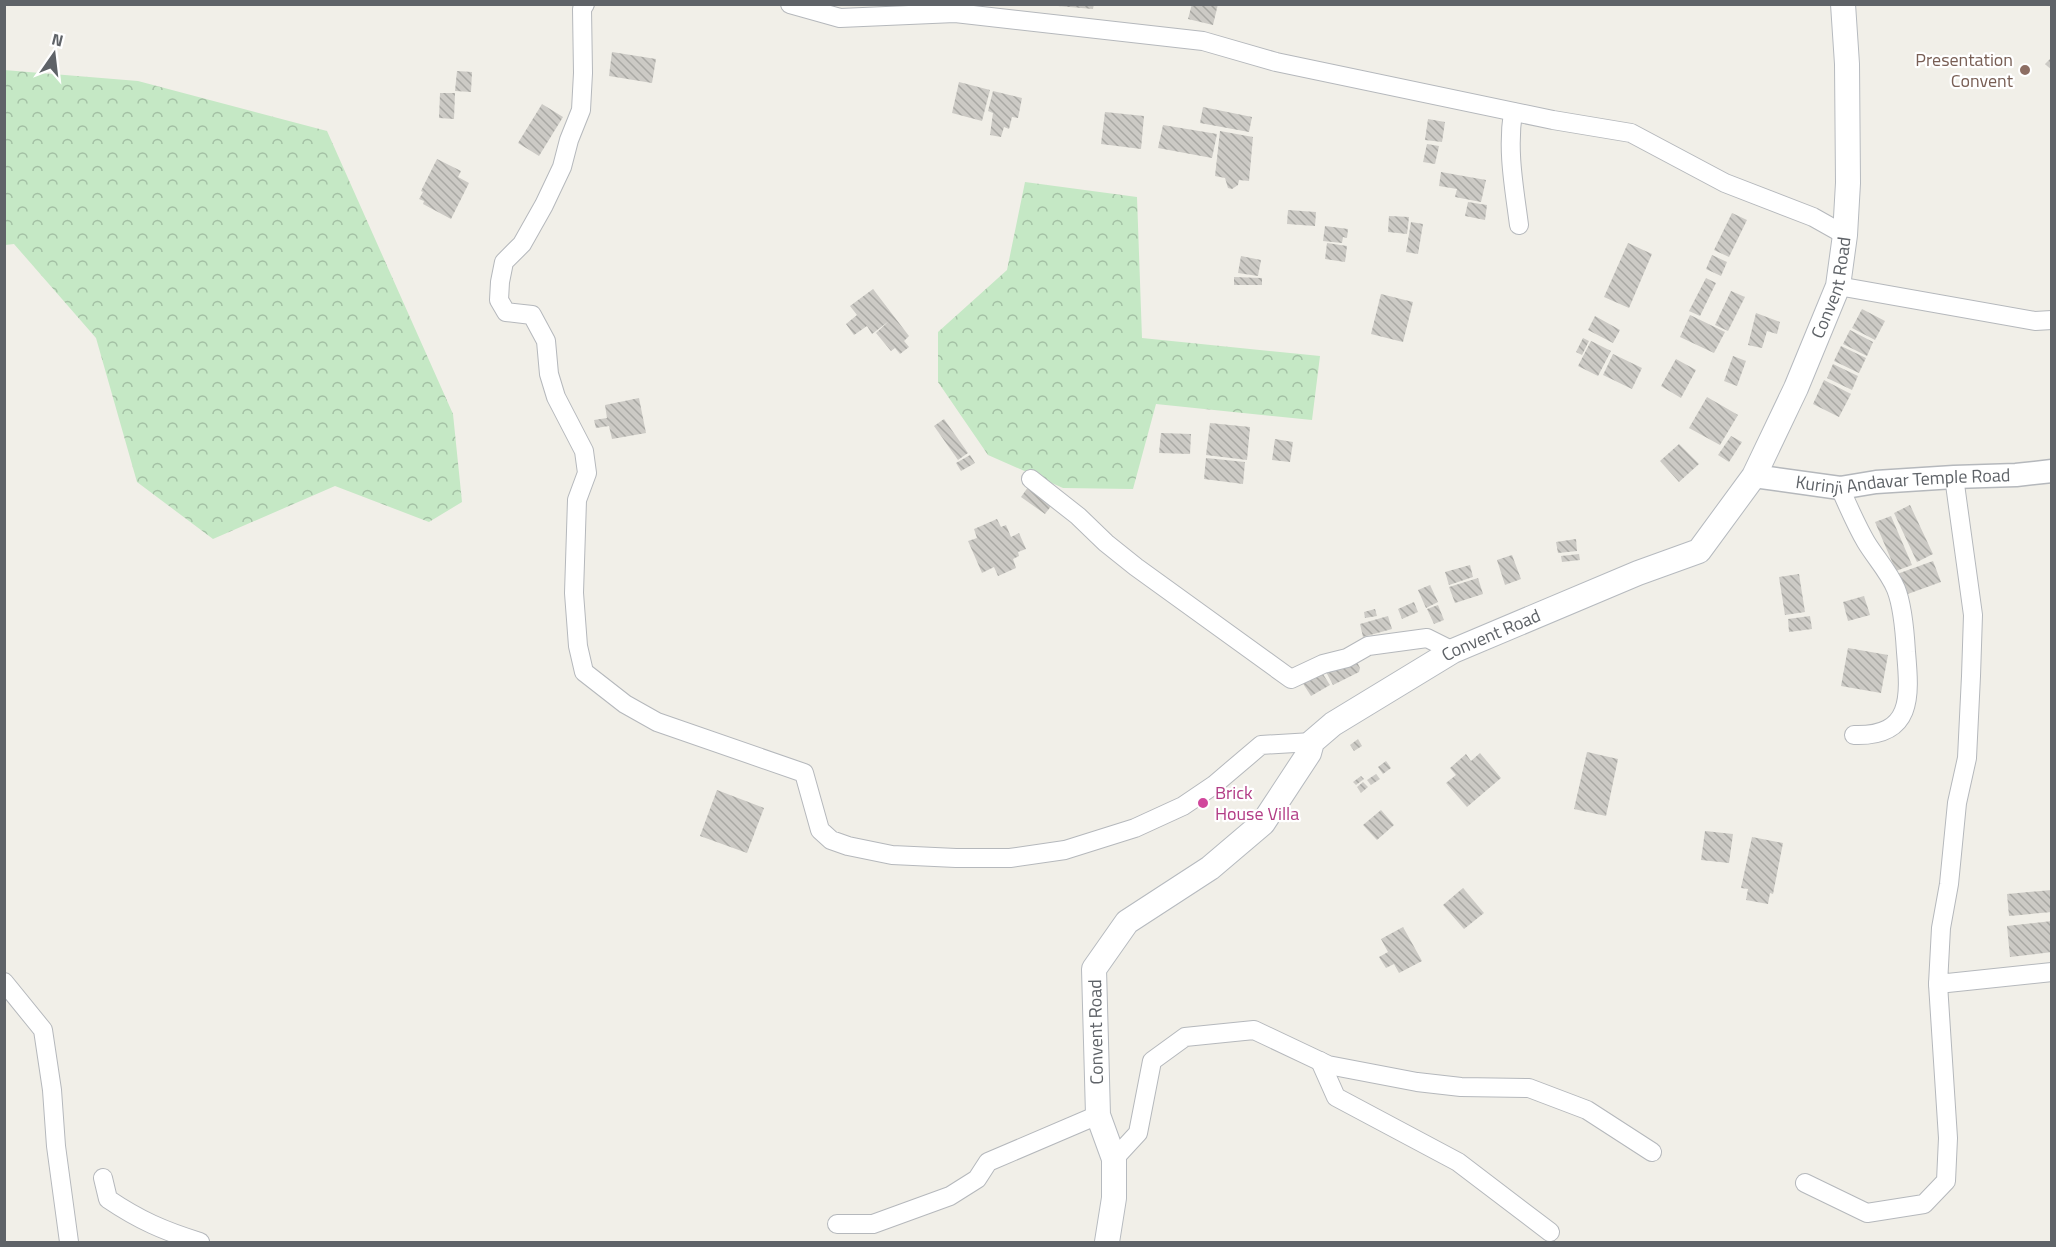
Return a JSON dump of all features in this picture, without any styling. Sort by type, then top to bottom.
[{"type":"main road","name":"Convent Road","points":[[1107,1242],[1114,1198],[1114,1159],[1098,1115],[1094,969],[1127,922],[1210,868],[1263,823],[1309,753],[1312,742],[1333,724],[1453,651],[1638,573],[1699,551],[1754,476],[1801,378],[1838,286],[1845,235],[1848,183],[1843,4]]},
{"type":"street","points":[[585,4],[582,9],[583,63],[580,110],[562,167],[544,205],[522,244],[504,262],[499,300],[506,312],[532,315],[546,341],[549,374],[556,397],[584,451],[586,473],[577,500],[574,593],[578,646],[584,672],[625,704],[657,722],[804,773],[820,830],[831,840],[848,846],[892,855],[1010,858],[1065,850],[1135,828],[1183,806],[1214,785],[1261,745],[1312,742]]},
{"type":"street","points":[[790,4],[840,18],[955,13],[1203,41],[1276,62],[1513,112],[1631,133],[1725,183],[1813,217],[1845,235]]},
{"type":"street","points":[[1513,112],[1509,136],[1510,159],[1520,225]]},
{"type":"street","points":[[1838,286],[2035,321],[2052,320]]},
{"type":"street","name":"Kurinji Andavar Temple Road","points":[[1754,476],[1840,488],[1876,482],[2052,471]]},
{"type":"street","points":[[1805,1183],[1867,1213],[1924,1204],[1946,1180],[1948,1138],[1938,984],[1941,928],[1949,884],[1957,803],[1967,758],[1972,615],[1954,477]]},
{"type":"street","points":[[1031,479],[1145,574],[1291,679],[1323,664],[1347,658],[1368,646],[1427,638],[1453,651]]},
{"type":"street","points":[[1840,488],[1865,540],[1896,588],[1905,637],[1910,689],[1907,707],[1891,729],[1869,736],[1854,735]]},
{"type":"street","points":[[1938,984],[2052,972]]},
{"type":"street","points":[[4,982],[43,1030],[69,1242]]},
{"type":"street","points":[[1114,1159],[1138,1133],[1152,1061],[1185,1038],[1254,1030],[1329,1065],[1417,1082],[1461,1087],[1530,1088],[1587,1110],[1652,1152]]},
{"type":"street","points":[[1320,1061],[1336,1097],[1458,1162],[1550,1232]]},
{"type":"street","points":[[837,1224],[873,1224],[950,1196],[977,1179],[988,1162],[1098,1115]]},
{"type":"street","points":[[103,1179],[108,1199],[132,1215],[159,1229],[200,1242]]},
{"type":"green space","points":[[4,70],[138,81],[327,131],[453,414],[462,502],[429,522],[335,486],[213,539],[137,482],[96,338],[14,244],[5,245]]},
{"type":"green space","points":[[1025,182],[1137,197],[1142,338],[1320,356],[1312,420],[1156,404],[1133,489],[1063,488],[988,455],[938,382],[938,332],[1007,270]]},
{"type":"building","points":[[1058,4],[1094,4],[1093,9],[1058,6]]},
{"type":"building","points":[[1192,4],[1218,4],[1213,25],[1188,19]]},
{"type":"building","points":[[612,52],[656,59],[652,83],[609,76]]},
{"type":"building","points":[[2052,57],[2052,70],[2045,64]]},
{"type":"building","points":[[457,71],[472,72],[471,92],[455,91]]},
{"type":"building","points":[[959,82],[990,90],[982,121],[952,113]]},
{"type":"building","points":[[993,91],[1022,98],[1018,118],[1012,117],[1009,129],[1004,127],[1001,137],[990,135],[993,113],[988,111]]},
{"type":"building","points":[[440,93],[455,93],[454,119],[439,118]]},
{"type":"building","points":[[542,104],[563,117],[539,156],[518,143]]},
{"type":"building","points":[[1203,107],[1252,117],[1249,132],[1200,123]]},
{"type":"building","points":[[1105,112],[1144,116],[1141,149],[1101,144]]},
{"type":"building","points":[[1428,119],[1445,122],[1442,142],[1425,140]]},
{"type":"building","points":[[1163,125],[1217,134],[1212,158],[1158,148]]},
{"type":"building","points":[[1220,131],[1253,137],[1249,181],[1239,180],[1238,185],[1232,189],[1228,188],[1225,178],[1215,176]]},
{"type":"building","points":[[1427,144],[1439,146],[1435,164],[1423,162]]},
{"type":"building","points":[[437,159],[461,171],[458,177],[469,183],[451,219],[423,204],[424,201],[419,199]]},
{"type":"building","points":[[1441,172],[1486,180],[1481,202],[1455,197],[1457,189],[1439,186]]},
{"type":"building","points":[[1468,202],[1487,205],[1485,220],[1465,216]]},
{"type":"building","points":[[1288,210],[1316,212],[1315,226],[1287,224]]},
{"type":"building","points":[[1732,213],[1747,220],[1729,257],[1714,250]]},
{"type":"building","points":[[1389,216],[1409,217],[1407,234],[1388,232]]},
{"type":"building","points":[[1411,222],[1423,224],[1418,254],[1406,252]]},
{"type":"building","points":[[1325,226],[1348,229],[1347,238],[1343,237],[1342,243],[1323,241]]},
{"type":"building","points":[[1327,243],[1347,246],[1345,262],[1325,259]]},
{"type":"building","points":[[1628,243],[1652,254],[1629,308],[1604,297]]},
{"type":"building","points":[[1712,255],[1727,262],[1721,276],[1706,269]]},
{"type":"building","points":[[1241,256],[1261,260],[1258,276],[1238,273]]},
{"type":"building","points":[[1234,277],[1262,278],[1262,285],[1234,285]]},
{"type":"building","points":[[1706,278],[1716,283],[1700,316],[1689,311]]},
{"type":"building","points":[[873,289],[909,336],[904,341],[909,347],[900,354],[895,348],[891,351],[876,333],[889,321],[872,334],[867,326],[854,335],[846,324],[857,315],[850,306]]},
{"type":"building","points":[[1731,291],[1745,297],[1728,331],[1715,325]]},
{"type":"building","points":[[1381,294],[1413,302],[1403,342],[1371,334]]},
{"type":"building","points":[[1862,309],[1885,321],[1875,340],[1852,328]]},
{"type":"building","points":[[1756,313],[1780,322],[1777,334],[1767,331],[1762,348],[1748,345]]},
{"type":"building","points":[[1690,315],[1725,332],[1714,353],[1680,337]]},
{"type":"building","points":[[1595,316],[1620,330],[1613,343],[1588,330]]},
{"type":"building","points":[[1850,330],[1873,342],[1867,356],[1843,344]]},
{"type":"building","points":[[1583,338],[1589,341],[1582,355],[1576,352]]},
{"type":"building","points":[[1591,341],[1611,351],[1598,376],[1578,366]]},
{"type":"building","points":[[1841,346],[1866,358],[1859,373],[1834,361]]},
{"type":"building","points":[[1613,354],[1642,368],[1632,389],[1603,375]]},
{"type":"building","points":[[1733,356],[1746,361],[1737,386],[1724,381]]},
{"type":"building","points":[[1676,359],[1696,370],[1681,398],[1661,386]]},
{"type":"building","points":[[1833,364],[1858,376],[1852,390],[1827,378]]},
{"type":"building","points":[[1824,380],[1851,394],[1839,417],[1813,404]]},
{"type":"building","points":[[1707,397],[1738,415],[1720,445],[1689,428]]},
{"type":"building","points":[[639,398],[646,433],[612,439],[609,426],[596,428],[594,420],[607,418],[605,405]]},
{"type":"building","points":[[944,419],[968,453],[958,460],[934,426]]},
{"type":"building","points":[[1210,423],[1250,427],[1247,460],[1206,455]]},
{"type":"building","points":[[1161,433],[1191,434],[1190,454],[1159,453]]},
{"type":"building","points":[[1731,436],[1742,442],[1729,462],[1718,455]]},
{"type":"building","points":[[1275,439],[1293,442],[1290,462],[1272,460]]},
{"type":"building","points":[[1679,444],[1699,464],[1679,482],[1660,461]]},
{"type":"building","points":[[970,455],[975,463],[961,471],[956,463]]},
{"type":"building","points":[[1206,458],[1245,462],[1243,484],[1204,479]]},
{"type":"building","points":[[1031,483],[1055,501],[1045,514],[1021,497]]},
{"type":"building","points":[[1910,505],[1933,554],[1917,562],[1894,513]]},
{"type":"building","points":[[1891,516],[1912,565],[1896,571],[1875,522]]},
{"type":"building","points":[[997,519],[1001,527],[1006,525],[1011,537],[1019,533],[1026,549],[1018,552],[1019,556],[1013,559],[1016,568],[998,576],[994,567],[982,573],[968,541],[977,538],[974,529]]},
{"type":"building","points":[[1576,539],[1577,551],[1558,553],[1556,542]]},
{"type":"building","points":[[1579,554],[1580,560],[1562,562],[1561,556]]},
{"type":"building","points":[[1512,555],[1521,579],[1505,585],[1497,560]]},
{"type":"building","points":[[1933,561],[1941,582],[1905,595],[1897,574]]},
{"type":"building","points":[[1470,565],[1473,577],[1449,585],[1445,572]]},
{"type":"building","points":[[1799,574],[1805,612],[1785,615],[1779,577]]},
{"type":"building","points":[[1478,578],[1483,594],[1455,603],[1449,587]]},
{"type":"building","points":[[1430,585],[1438,602],[1426,608],[1418,590]]},
{"type":"building","points":[[1864,596],[1870,615],[1848,621],[1843,602]]},
{"type":"building","points":[[1414,602],[1418,612],[1402,619],[1398,609]]},
{"type":"building","points":[[1438,605],[1444,620],[1434,624],[1427,609]]},
{"type":"building","points":[[1375,609],[1377,616],[1365,618],[1364,612]]},
{"type":"building","points":[[1388,616],[1392,629],[1363,637],[1360,624]]},
{"type":"building","points":[[1810,616],[1812,629],[1789,632],[1788,619]]},
{"type":"building","points":[[1848,648],[1888,655],[1881,693],[1841,686]]},
{"type":"building","points":[[1355,658],[1360,668],[1359,672],[1333,685],[1325,670]]},
{"type":"building","points":[[1319,668],[1330,685],[1311,696],[1300,679]]},
{"type":"building","points":[[1358,739],[1362,746],[1354,751],[1350,745]]},
{"type":"building","points":[[1587,752],[1618,759],[1606,816],[1574,809]]},
{"type":"building","points":[[1480,753],[1501,778],[1467,807],[1446,783],[1456,775],[1450,768],[1466,754],[1471,761]]},
{"type":"building","points":[[1386,761],[1391,768],[1383,774],[1378,767]]},
{"type":"building","points":[[1376,774],[1380,779],[1371,785],[1367,780]]},
{"type":"building","points":[[1361,776],[1364,779],[1356,785],[1353,782]]},
{"type":"building","points":[[1363,782],[1368,787],[1361,793],[1357,787]]},
{"type":"building","points":[[717,790],[764,808],[747,853],[700,836]]},
{"type":"building","points":[[1381,810],[1394,825],[1377,840],[1363,825]]},
{"type":"building","points":[[1705,831],[1733,834],[1729,863],[1701,860]]},
{"type":"building","points":[[1752,837],[1783,843],[1773,894],[1770,893],[1768,904],[1746,900],[1748,889],[1741,888]]},
{"type":"building","points":[[1463,888],[1484,913],[1464,929],[1443,905]]},
{"type":"building","points":[[2052,890],[2052,912],[2009,916],[2007,894]]},
{"type":"building","points":[[2052,921],[2052,952],[2010,957],[2007,926]]},
{"type":"building","points":[[1403,927],[1422,961],[1399,973],[1394,964],[1386,968],[1379,957],[1388,952],[1381,939]]},
{"type":"place","name":"Presentation Convent","points":[[2025,70]]},
{"type":"place","name":"Brick House Villa","points":[[1203,803]]}]
